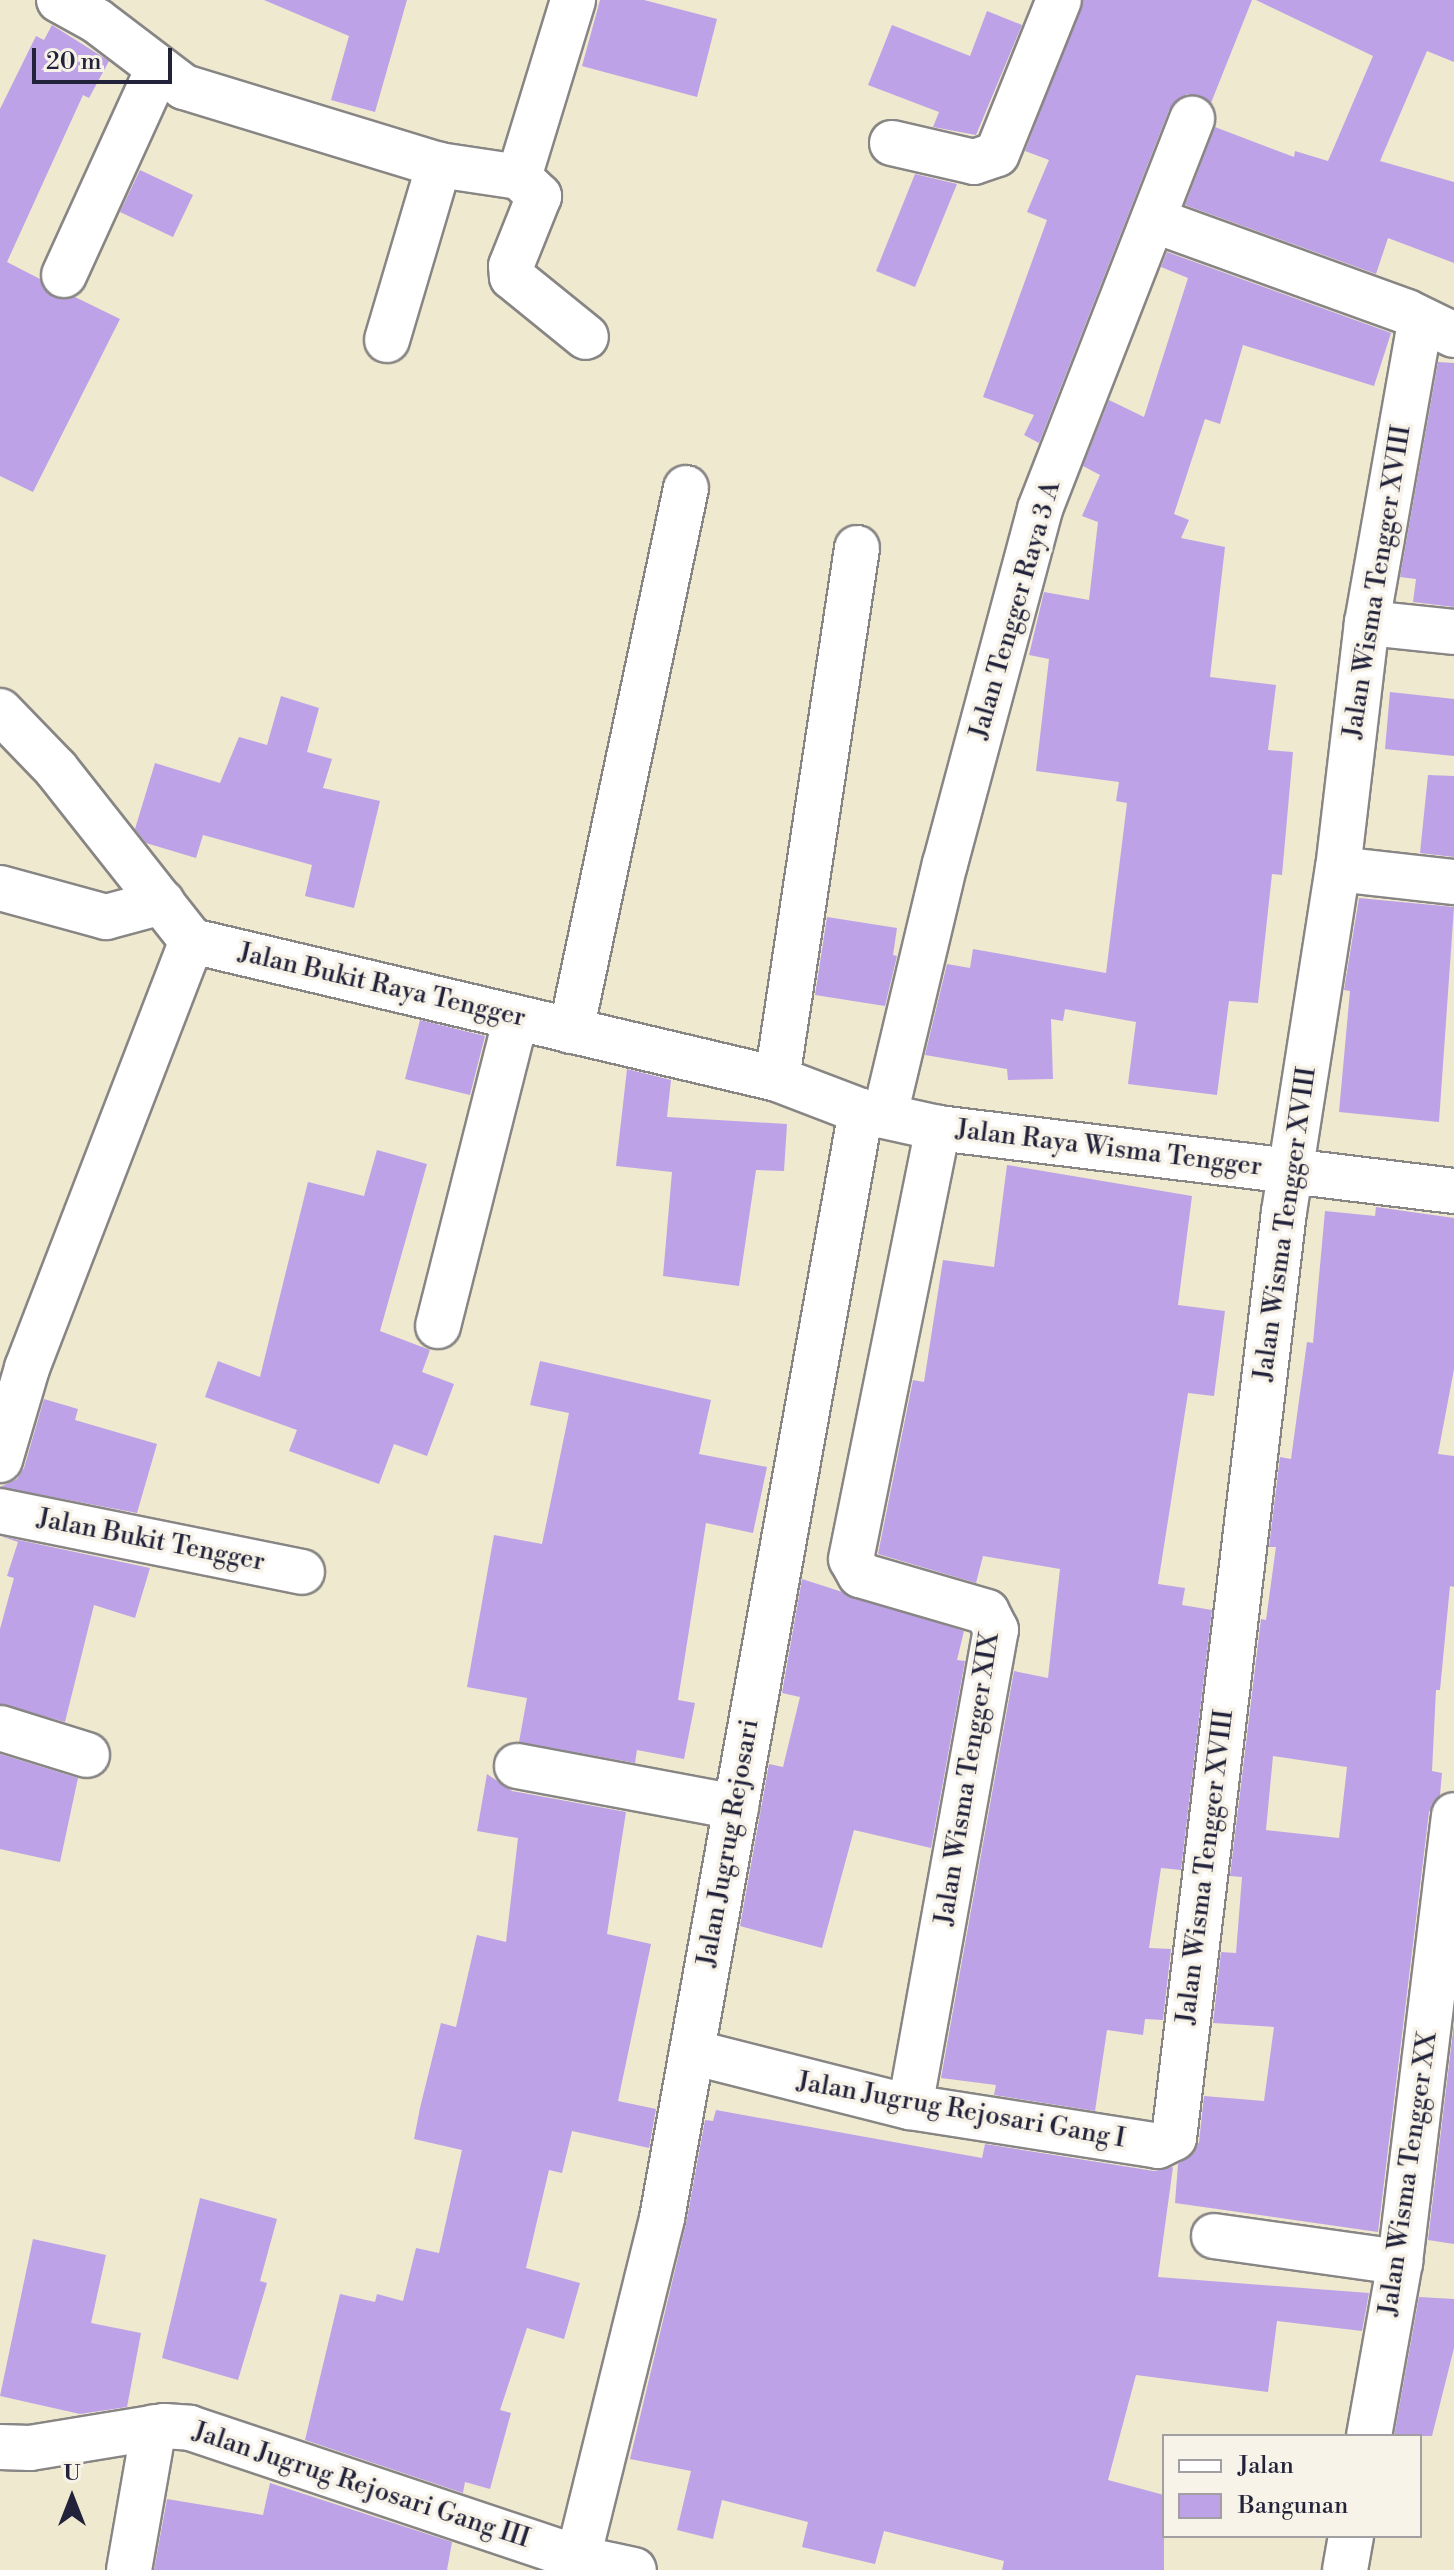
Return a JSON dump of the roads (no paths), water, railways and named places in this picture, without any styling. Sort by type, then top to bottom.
[{"type":"street","points":[[59,0],[97,21],[184,87],[439,165],[519,177],[539,196],[511,266],[512,277],[586,337]]},
{"type":"street","points":[[519,177],[573,0]]},
{"type":"street","points":[[892,143],[974,162],[997,154],[1059,0]]},
{"type":"street","points":[[64,275],[158,69]]},
{"type":"street","name":"Jalan Tengger Raya 3 A","points":[[873,1113],[945,864],[1040,509],[1156,221],[1192,119]]},
{"type":"street","points":[[387,340],[439,165]]},
{"type":"street","points":[[1156,221],[1407,312],[1437,329]]},
{"type":"street","name":"Jalan Wisma Tengger XVIII","points":[[1176,2128],[1290,1171],[1338,869],[1367,623],[1437,329]]},
{"type":"street","points":[[571,1031],[686,488]]},
{"type":"street","points":[[777,1079],[857,548]]},
{"type":"street","points":[[1367,623],[1454,632]]},
{"type":"street","points":[[0,711],[56,769],[192,941],[27,1368],[0,1460]]},
{"type":"street","points":[[1338,869],[1454,882]]},
{"type":"street","points":[[0,888],[106,917],[162,902]]},
{"type":"street","name":"Jalan Bukit Raya Tengger","points":[[192,941],[777,1079],[873,1113]]},
{"type":"street","points":[[438,1326],[516,1018]]},
{"type":"street","name":"Jalan Raya Wisma Tengger","points":[[873,1113],[938,1128],[1454,1191]]},
{"type":"street","name":"Jalan Jugrug Rejosari","points":[[576,2564],[662,2218],[736,1807],[873,1113]]},
{"type":"street","name":"Jalan Wisma Tengger XIX","points":[[910,2107],[996,1630],[987,1612],[860,1575],[851,1559],[938,1128]]},
{"type":"street","name":"Jalan Bukit Tengger","points":[[0,1511],[302,1572]]},
{"type":"street","points":[[0,1728],[87,1755]]},
{"type":"street","points":[[517,1766],[736,1807]]},
{"type":"street","name":"Jalan Wisma Tengger XX","points":[[1369,2434],[1400,2262],[1454,1815]]},
{"type":"street","name":"Jalan Jugrug Rejosari Gang I","points":[[692,2052],[910,2107],[1158,2146],[1170,2142],[1176,2128]]},
{"type":"street","points":[[1214,2236],[1400,2262]]},
{"type":"street","points":[[129,2570],[154,2427]]},
{"type":"street","name":"Jalan Jugrug Rejosari Gang III","points":[[0,2447],[30,2448],[154,2427],[190,2428],[576,2564],[634,2570]]},
{"type":"street","points":[[1345,2570],[1351,2538]]}]
